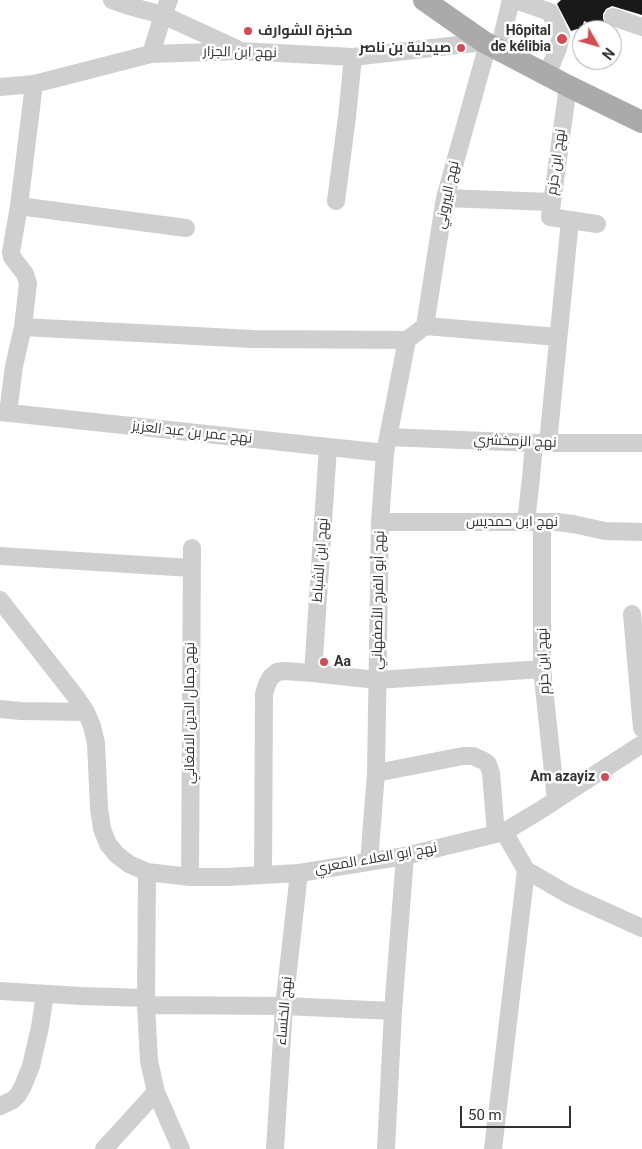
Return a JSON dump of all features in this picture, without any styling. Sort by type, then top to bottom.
[{"type":"main road","points":[[435,4],[490,45],[642,122]]},
{"type":"street","points":[[112,0],[129,6],[166,8],[240,50]]},
{"type":"street","points":[[513,0],[550,12],[562,36],[547,75]]},
{"type":"street","name":"نهج البيروني","points":[[425,326],[445,198],[490,45],[513,0]]},
{"type":"street","points":[[150,54],[166,8]]},
{"type":"street","points":[[613,18],[642,27]]},
{"type":"street","name":"نهج ابن الجزار","points":[[0,87],[34,84],[150,54],[240,50],[353,57],[490,45]]},
{"type":"street","points":[[336,200],[353,57]]},
{"type":"street","points":[[4,412],[7,365],[23,327],[28,283],[25,274],[12,257],[7,232],[19,206],[34,84]]},
{"type":"street","name":"نهج ابن حزم","points":[[568,86],[550,218],[597,224]]},
{"type":"street","points":[[445,198],[551,202]]},
{"type":"street","points":[[19,206],[186,228]]},
{"type":"street","name":"نهج ابن حزم","points":[[556,800],[542,669],[531,478],[541,443],[558,337],[570,220]]},
{"type":"street","points":[[23,327],[253,339],[407,340],[425,326],[558,337]]},
{"type":"street","name":"نهج أبو الفرج الأصفهاني","points":[[369,862],[376,772],[380,522],[386,445],[407,340]]},
{"type":"street","name":"نهج عمر بن عبد العزيز","points":[[4,412],[328,447],[386,445]]},
{"type":"street","name":"نهج الزمخشري","points":[[386,445],[642,443]]},
{"type":"street","name":"نهج ابن الشباط","points":[[314,673],[328,447]]},
{"type":"street","name":"نهج ابن حمديس","points":[[380,522],[557,522],[605,531],[642,532]]},
{"type":"street","name":"نهج جمال الدين الافغاني","points":[[190,877],[192,548]]},
{"type":"street","points":[[0,556],[191,568]]},
{"type":"street","points":[[0,600],[86,712]]},
{"type":"street","points":[[632,614],[642,728]]},
{"type":"street","points":[[263,875],[264,694],[271,677],[277,672],[314,673],[377,680],[542,669]]},
{"type":"street","points":[[0,709],[86,712]]},
{"type":"street","name":"نهج ابو العلاء المعري","points":[[86,712],[96,742],[99,808],[102,829],[108,844],[117,855],[129,864],[146,872],[190,877],[299,873],[405,856],[500,833],[556,800],[642,744]]},
{"type":"street","points":[[376,772],[463,756],[473,756],[484,761],[488,764],[491,773],[500,833],[526,870],[569,895],[642,928]]},
{"type":"street","points":[[386,1149],[405,856]]},
{"type":"street","points":[[492,1149],[526,870]]},
{"type":"street","points":[[146,872],[146,1002],[149,1061],[156,1092],[182,1149]]},
{"type":"street","name":"نهج الخنساء","points":[[276,1149],[284,1006],[299,873]]},
{"type":"street","points":[[0,991],[146,1002],[394,1011]]},
{"type":"street","points":[[0,1106],[13,1100],[23,1086],[31,1066],[45,994]]},
{"type":"street","points":[[104,1149],[156,1092]]},
{"type":"building","points":[[561,0],[642,0],[642,15],[612,6],[606,9],[603,14],[604,20],[572,20],[571,31],[557,4]]},
{"type":"place","name":"مخبزة الشوارف","points":[[248,31]]},
{"type":"place","name":"Hôpital de kélibia","points":[[562,39]]},
{"type":"place","name":"صيدلية بن ناصر","points":[[461,48]]},
{"type":"place","name":"Aa","points":[[324,662]]},
{"type":"place","name":"Am azayiz","points":[[605,777]]}]
